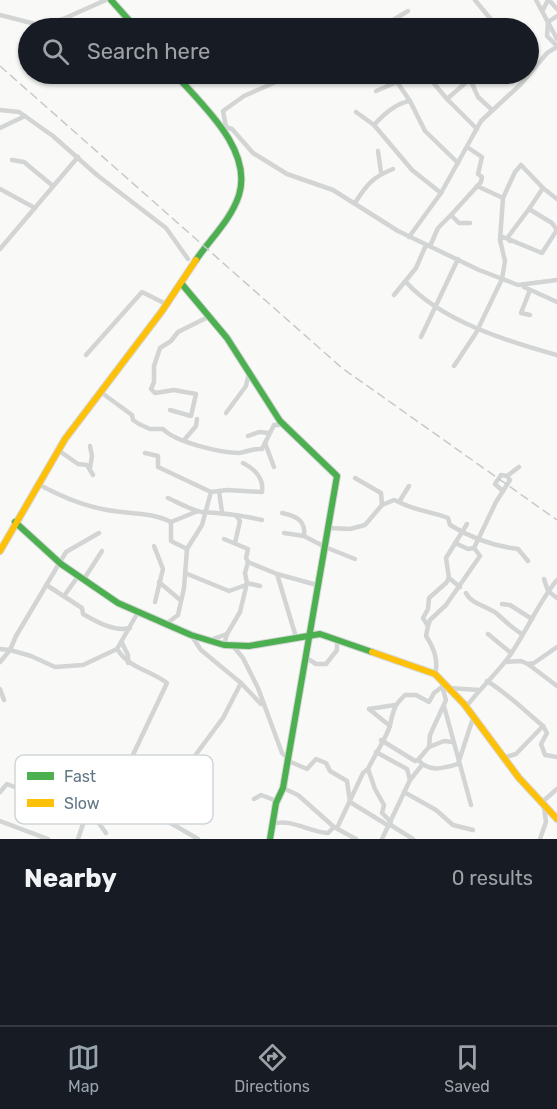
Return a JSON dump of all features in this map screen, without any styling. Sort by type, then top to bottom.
[{"type":"street","points":[[65,18],[108,0],[126,18]]},
{"type":"street","points":[[476,0],[490,18]]},
{"type":"street","points":[[536,0],[557,44]]},
{"type":"street","points":[[541,8],[543,10],[549,0],[557,9]]},
{"type":"street","points":[[396,18],[408,11]]},
{"type":"street","points":[[0,15],[18,20]]},
{"type":"street","points":[[548,22],[557,16]]},
{"type":"street","points":[[547,53],[548,22]]},
{"type":"street","points":[[547,36],[557,44]]},
{"type":"street","points":[[539,63],[557,44]]},
{"type":"street","points":[[0,551],[58,450],[102,393],[204,248],[217,235],[239,195],[241,171],[223,126],[184,84]]},
{"type":"street","points":[[223,126],[223,111],[253,92],[271,84]]},
{"type":"street","points":[[376,91],[392,84]]},
{"type":"street","points":[[398,84],[432,140],[458,163]]},
{"type":"street","points":[[434,84],[477,129]]},
{"type":"street","points":[[409,237],[441,193],[477,129],[491,110],[519,84]]},
{"type":"street","points":[[447,99],[464,86],[474,90],[491,110]]},
{"type":"street","points":[[374,125],[388,111],[403,102],[410,101]]},
{"type":"street","points":[[0,110],[7,109],[25,116],[78,157],[97,175],[166,228],[188,259]]},
{"type":"street","points":[[356,112],[374,125],[412,170],[441,193]]},
{"type":"street","points":[[0,128],[25,116]]},
{"type":"street","points":[[223,126],[232,129],[253,153],[287,174],[333,190],[409,237],[557,302]]},
{"type":"street","points":[[394,295],[423,257],[438,228],[481,182],[482,177],[478,174],[482,157],[467,147]]},
{"type":"street","points":[[378,152],[381,172]]},
{"type":"street","points":[[0,249],[78,157]]},
{"type":"street","points":[[12,160],[24,162],[53,186]]},
{"type":"street","points":[[454,366],[479,328],[502,279],[505,261],[500,240],[503,198],[519,165],[530,172],[557,199]]},
{"type":"street","points":[[355,203],[363,190],[381,172],[393,169]]},
{"type":"street","points":[[477,186],[503,198]]},
{"type":"street","points":[[0,189],[35,208]]},
{"type":"street","points":[[545,189],[557,193]]},
{"type":"street","points":[[510,241],[508,237],[545,189]]},
{"type":"street","points":[[500,240],[503,237],[542,253],[557,230],[552,223],[529,209]]},
{"type":"street","points":[[451,215],[459,223],[470,223]]},
{"type":"street","points":[[421,337],[458,259]]},
{"type":"street","points":[[521,286],[557,279]]},
{"type":"street","points":[[406,282],[414,291],[437,306],[479,328],[517,345],[557,354]]},
{"type":"street","points":[[181,283],[210,316],[280,421],[337,476],[286,759],[283,788],[277,801],[270,839]]},
{"type":"street","points":[[530,290],[520,313],[530,315]]},
{"type":"street","points":[[86,355],[142,292],[166,304]]},
{"type":"street","points":[[170,410],[190,416],[196,394],[174,390],[155,393],[151,389],[154,382],[154,366],[160,348],[171,341],[178,332],[210,316]]},
{"type":"street","points":[[226,413],[246,386],[249,373]]},
{"type":"street","points":[[102,393],[132,415],[133,420],[139,424],[150,429],[163,429],[167,434],[184,439],[196,446],[222,453],[262,449],[269,433],[280,421]]},
{"type":"street","points":[[184,439],[196,426],[197,419]]},
{"type":"street","points":[[248,436],[259,432],[269,433]]},
{"type":"street","points":[[265,443],[274,467]]},
{"type":"street","points":[[90,446],[92,456],[90,468],[93,475]]},
{"type":"street","points":[[58,450],[78,464],[90,468]]},
{"type":"street","points":[[145,453],[158,456],[158,467],[211,492],[262,492],[263,485],[257,473],[243,463]]},
{"type":"street","points":[[503,491],[495,484],[501,475],[507,476],[519,467]]},
{"type":"street","points":[[455,543],[468,549],[474,548],[510,480],[507,476]]},
{"type":"street","points":[[356,478],[381,494],[414,510],[430,511],[448,518],[450,525],[480,540],[499,547],[518,549],[528,561]]},
{"type":"street","points":[[38,484],[105,510],[153,515],[171,522],[198,511],[222,512],[237,517],[262,519]]},
{"type":"street","points":[[327,528],[350,529],[365,525],[382,505],[397,501],[409,486]]},
{"type":"street","points":[[219,491],[222,512]]},
{"type":"street","points":[[166,624],[178,615],[187,549],[202,525],[211,492]]},
{"type":"street","points":[[381,494],[382,505]]},
{"type":"street","points":[[168,498],[198,511]]},
{"type":"street","points":[[282,513],[294,515],[301,521],[305,527],[303,536]]},
{"type":"street","points":[[235,543],[240,521],[237,517]]},
{"type":"street","points":[[15,522],[61,564],[137,614],[191,635],[224,645],[249,646],[320,634],[435,674],[466,707],[503,758],[542,805],[556,816]]},
{"type":"street","points":[[171,522],[171,541],[187,549]]},
{"type":"street","points":[[428,626],[423,618],[428,609],[429,598],[447,583],[449,578],[446,558],[467,524]]},
{"type":"street","points":[[0,662],[10,650],[66,552],[99,533]]},
{"type":"street","points":[[284,533],[303,536],[355,559]]},
{"type":"street","points":[[224,538],[248,549],[245,573],[247,584],[240,612],[227,634],[224,645]]},
{"type":"street","points":[[154,546],[163,569],[155,602]]},
{"type":"street","points":[[435,674],[438,665],[433,646],[426,636],[428,626],[460,587],[480,556],[474,548]]},
{"type":"street","points":[[64,597],[102,551]]},
{"type":"street","points":[[248,562],[277,574],[317,585]]},
{"type":"street","points":[[185,573],[229,591],[247,584],[260,586]]},
{"type":"street","points":[[277,574],[296,637]]},
{"type":"street","points":[[449,578],[460,587]]},
{"type":"street","points":[[544,579],[548,591],[557,598]]},
{"type":"street","points":[[466,707],[511,653],[557,580]]},
{"type":"street","points":[[159,582],[179,599]]},
{"type":"street","points":[[48,586],[82,608],[83,614],[118,630],[130,628]]},
{"type":"street","points":[[466,593],[469,599],[498,614],[507,625],[522,634]]},
{"type":"street","points":[[502,604],[510,605],[532,619]]},
{"type":"street","points":[[0,649],[10,650],[63,668],[83,665],[117,649],[137,614]]},
{"type":"street","points":[[210,640],[227,634]]},
{"type":"street","points":[[488,634],[511,653]]},
{"type":"street","points":[[191,635],[201,650],[241,683],[262,706]]},
{"type":"street","points":[[305,657],[316,664],[326,664],[337,650],[337,640]]},
{"type":"street","points":[[122,643],[126,649],[128,663]]},
{"type":"street","points":[[233,646],[250,671],[262,706],[286,759],[307,769],[316,759],[326,763],[330,771],[347,781],[350,802]]},
{"type":"street","points":[[528,664],[534,663],[557,646]]},
{"type":"street","points":[[117,649],[126,649]]},
{"type":"street","points":[[117,649],[128,663],[157,675],[167,683],[132,755]]},
{"type":"street","points":[[504,662],[521,661],[528,664],[557,686]]},
{"type":"street","points":[[487,681],[508,694],[514,704],[543,726],[547,733],[541,744],[545,755],[557,757]]},
{"type":"street","points":[[196,755],[223,718],[241,683]]},
{"type":"street","points":[[382,839],[410,780],[429,747],[430,735],[447,700],[444,686]]},
{"type":"street","points":[[273,824],[280,821],[328,833],[336,828],[363,773],[368,769],[390,726],[390,713],[405,695],[416,695],[429,702],[434,693],[444,686],[479,690]]},
{"type":"street","points":[[0,689],[4,700]]},
{"type":"street","points":[[390,726],[369,709],[395,705]]},
{"type":"street","points":[[444,706],[471,805]]},
{"type":"street","points":[[458,764],[473,718]]},
{"type":"street","points":[[503,758],[516,754],[543,726]]},
{"type":"street","points":[[381,741],[415,761],[438,769],[458,764]]},
{"type":"street","points":[[429,747],[444,741],[452,742]]},
{"type":"street","points":[[376,752],[407,769],[410,780]]},
{"type":"street","points":[[368,769],[384,805],[382,813],[390,824]]},
{"type":"street","points":[[0,792],[7,784],[15,787]]},
{"type":"street","points":[[283,788],[298,795],[336,828],[356,839]]},
{"type":"street","points":[[542,805],[557,789]]},
{"type":"street","points":[[404,792],[436,810],[453,825],[472,830]]},
{"type":"street","points":[[254,799],[261,795],[277,801]]},
{"type":"street","points":[[350,802],[413,839]]},
{"type":"street","points":[[541,838],[546,822],[542,805]]},
{"type":"street","points":[[0,821],[48,839]]},
{"type":"street","points":[[78,839],[84,824]]},
{"type":"street","points":[[99,824],[106,833]]},
{"type":"street","points":[[172,824],[198,839]]},
{"type":"street","points":[[341,839],[345,833]]},
{"type":"railway","points":[[0,66],[18,82]]},
{"type":"railway","points":[[20,84],[342,368],[557,520]]},
{"type":"traffic: fast","points":[[111,0],[127,18]]},
{"type":"traffic: fast","points":[[184,84],[211,114],[232,145],[239,161],[241,178],[239,195],[231,213],[196,260]]},
{"type":"traffic: fast","points":[[181,283],[227,338],[280,421],[337,476],[283,788],[276,803],[270,839]]},
{"type":"traffic: fast","points":[[15,522],[61,564],[118,603],[191,635],[224,645],[249,646],[320,634],[372,652]]},
{"type":"traffic: slow","points":[[0,551],[65,439],[162,311],[196,260]]},
{"type":"traffic: slow","points":[[372,652],[435,674],[464,704],[519,778],[557,819]]}]
